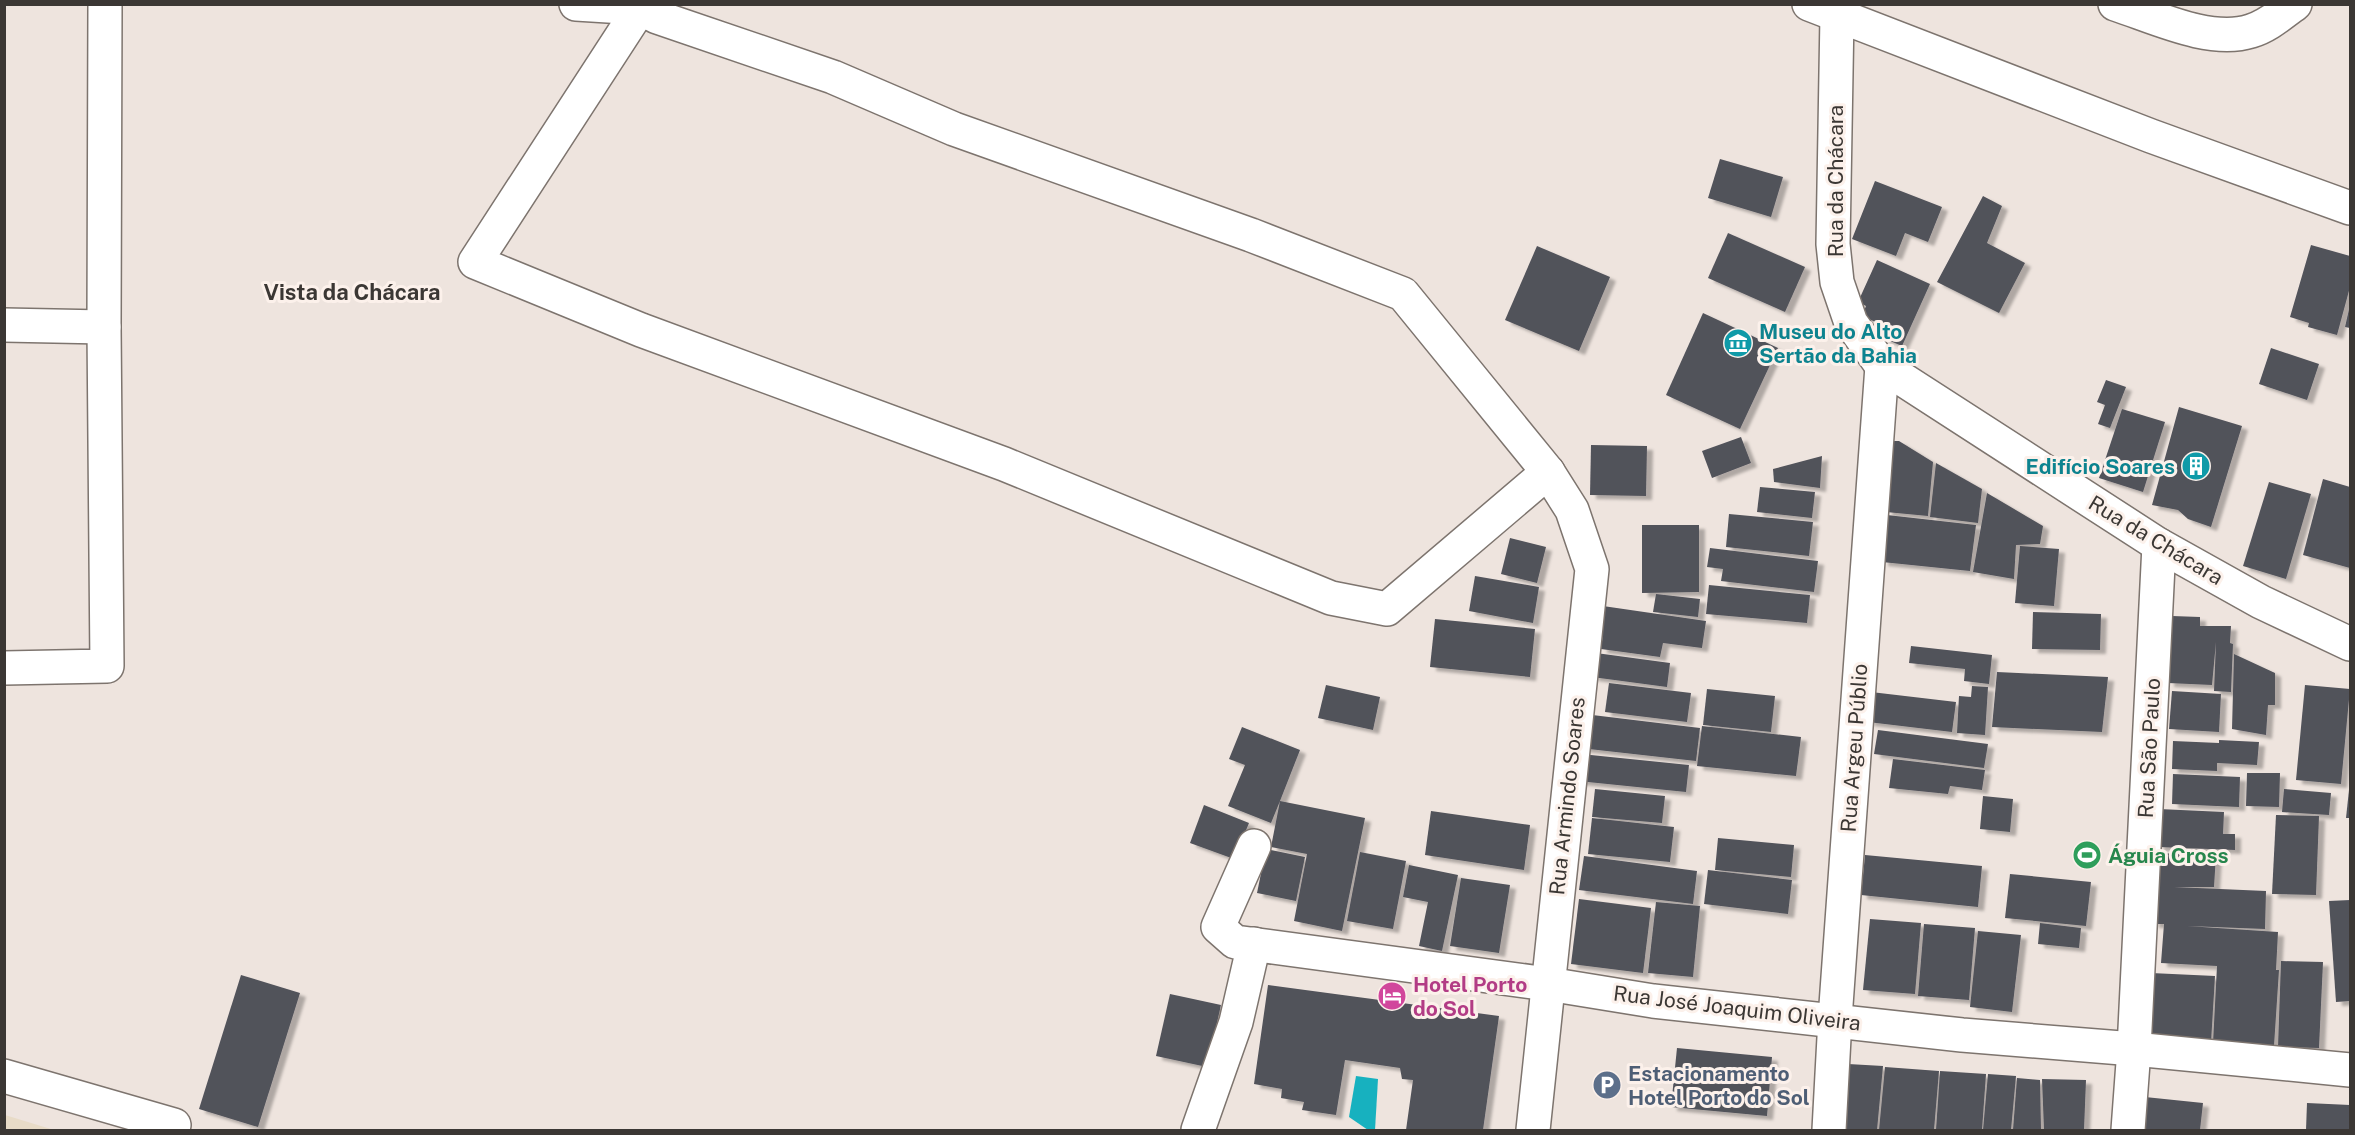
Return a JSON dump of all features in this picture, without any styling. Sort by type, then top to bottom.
[{"type":"street","points":[[4,668],[107,666],[104,327],[105,4]]},
{"type":"street","points":[[576,4],[640,8],[475,262],[641,330],[1004,464],[1332,598],[1376,607],[1387,609],[1548,472]]},
{"type":"street","points":[[2115,4],[2203,33],[2223,34],[2251,32],[2272,22],[2295,4]]},
{"type":"street","points":[[1822,7],[2151,136],[2350,208]]},
{"type":"street","name":"Rua da Chácara","points":[[1822,7],[1833,203],[1833,244],[1837,282],[1851,323],[1882,366],[2159,545],[2261,602],[2344,637]]},
{"type":"street","name":"Rua Armindo Soares","points":[[640,8],[657,17],[832,77],[954,129],[1251,236],[1403,294],[1548,472],[1572,510],[1592,569],[1533,1131]]},
{"type":"street","points":[[4,325],[104,327]]},
{"type":"street","name":"Rua Argeu Públio","points":[[1829,1131],[1882,366]]},
{"type":"street","name":"Rua São Paulo","points":[[2128,1131],[2159,545]]},
{"type":"street","name":"Rua José Joaquim Oliveira","points":[[1254,846],[1218,927],[1235,942],[1548,984],[1653,1001],[1835,1019],[1962,1035],[2134,1048],[2350,1070]]},
{"type":"street","points":[[1198,1131],[1236,1022],[1254,944]]},
{"type":"street","points":[[4,1076],[174,1125]]},
{"type":"shaded area","points":[[5,1115],[54,1130],[5,1130]]},
{"type":"water","points":[[1356,1076],[1378,1079],[1375,1130],[1368,1130],[1349,1117]]},
{"type":"building","points":[[1720,159],[1783,177],[1771,217],[1708,198]]},
{"type":"building","points":[[1875,181],[1942,207],[1928,242],[1905,233],[1896,256],[1852,239]]},
{"type":"building","points":[[1983,196],[2002,206],[1987,243],[2025,263],[1999,313],[1937,282]]},
{"type":"building","points":[[1728,233],[1805,267],[1785,312],[1708,278]]},
{"type":"building","points":[[2311,245],[2350,256],[2350,287],[2337,335],[2308,327],[2309,323],[2290,317]]},
{"type":"building","points":[[1537,246],[1610,277],[1579,351],[1505,320]]},
{"type":"building","points":[[1877,260],[1930,284],[1902,346],[1883,338],[1887,327],[1862,316],[1866,306],[1858,302]]},
{"type":"building","points":[[2350,305],[2350,328],[2345,327]]},
{"type":"building","points":[[1703,313],[1778,348],[1740,429],[1666,395]]},
{"type":"building","points":[[2271,348],[2319,364],[2307,400],[2259,384]]},
{"type":"building","points":[[2106,380],[2126,387],[2110,428],[2098,424],[2105,405],[2097,402]]},
{"type":"building","name":"Edifício Soares","points":[[2179,407],[2242,426],[2211,527],[2188,519],[2178,510],[2152,505]]},
{"type":"building","points":[[2122,409],[2165,422],[2143,492],[2099,478]]},
{"type":"building","points":[[1741,437],[1751,463],[1712,478],[1702,451]]},
{"type":"building","points":[[1894,441],[1899,441],[1933,462],[1928,516],[1886,512]]},
{"type":"building","points":[[1591,445],[1647,446],[1646,496],[1590,495]]},
{"type":"building","points":[[1822,456],[1820,488],[1774,482],[1773,469]]},
{"type":"building","points":[[1936,463],[1982,489],[1978,523],[1930,517]]},
{"type":"building","points":[[2323,479],[2350,487],[2350,568],[2303,555]]},
{"type":"building","points":[[2269,482],[2311,494],[2286,579],[2243,566]]},
{"type":"building","points":[[1760,487],[1815,492],[1812,518],[1757,512]]},
{"type":"building","points":[[1987,493],[2043,526],[2040,544],[2016,545],[2014,579],[1973,572]]},
{"type":"building","points":[[1729,514],[1813,522],[1809,556],[1726,547]]},
{"type":"building","points":[[1887,515],[1976,525],[1970,571],[1882,562]]},
{"type":"building","points":[[1642,525],[1699,525],[1699,592],[1642,593]]},
{"type":"building","points":[[1510,538],[1546,547],[1537,583],[1501,574]]},
{"type":"building","points":[[2020,546],[2059,549],[2054,606],[2015,603]]},
{"type":"building","points":[[1710,548],[1818,561],[1814,592],[1721,581],[1723,569],[1707,567]]},
{"type":"building","points":[[1475,576],[1539,587],[1533,623],[1469,611]]},
{"type":"building","points":[[1709,585],[1810,595],[1807,623],[1706,614]]},
{"type":"building","points":[[1656,594],[1700,599],[1698,617],[1653,612]]},
{"type":"building","points":[[1596,605],[1706,621],[1702,648],[1663,643],[1660,657],[1601,649],[1603,634],[1592,633]]},
{"type":"building","points":[[2033,612],[2101,614],[2100,650],[2032,649]]},
{"type":"building","points":[[2172,616],[2200,617],[2200,626],[2231,626],[2230,643],[2233,644],[2231,692],[2214,691],[2216,642],[2212,685],[2168,683]]},
{"type":"building","points":[[1435,619],[1535,629],[1530,677],[1430,667]]},
{"type":"building","points":[[1911,646],[1992,655],[1989,684],[1964,681],[1965,669],[1909,663]]},
{"type":"building","points":[[1596,653],[1670,663],[1667,687],[1592,677]]},
{"type":"building","points":[[2234,654],[2275,673],[2275,705],[2268,705],[2266,735],[2232,729]]},
{"type":"building","points":[[1997,672],[2108,677],[2102,732],[1992,727]]},
{"type":"building","points":[[1609,683],[1691,693],[1687,722],[1605,712]]},
{"type":"building","points":[[1326,685],[1380,697],[1373,730],[1318,718]]},
{"type":"building","points":[[2305,685],[2350,689],[2341,784],[2296,780]]},
{"type":"building","points":[[1972,686],[1988,687],[1985,735],[1957,733],[1959,696],[1971,697]]},
{"type":"building","points":[[1707,689],[1775,696],[1771,732],[1703,725]]},
{"type":"building","points":[[2172,691],[2221,694],[2219,732],[2169,729]]},
{"type":"building","points":[[1871,692],[1956,702],[1952,732],[1868,722]]},
{"type":"building","points":[[1584,714],[1700,728],[1696,761],[1580,748]]},
{"type":"building","points":[[1702,726],[1801,737],[1796,776],[1697,766]]},
{"type":"building","points":[[1242,727],[1300,750],[1271,823],[1228,806],[1245,765],[1229,759]]},
{"type":"building","points":[[1878,730],[1988,744],[1984,768],[1874,754]]},
{"type":"building","points":[[2219,740],[2259,742],[2257,765],[2217,763],[2217,771],[2172,769],[2173,741],[2219,743]]},
{"type":"building","points":[[1581,754],[1689,765],[1686,792],[1578,781]]},
{"type":"building","points":[[1893,759],[1985,770],[1982,790],[1950,786],[1948,794],[1889,788]]},
{"type":"building","points":[[2247,773],[2280,773],[2279,807],[2246,806]]},
{"type":"building","points":[[2173,774],[2240,777],[2239,807],[2172,804]]},
{"type":"building","points":[[1595,789],[1665,796],[1662,823],[1592,817]]},
{"type":"building","points":[[2284,789],[2331,793],[2329,815],[2282,812]]},
{"type":"building","points":[[2349,790],[2350,818],[2346,818]]},
{"type":"building","points":[[1983,796],[2013,799],[2010,832],[1980,829]]},
{"type":"building","points":[[1280,801],[1365,818],[1342,931],[1294,921],[1307,854],[1271,847]]},
{"type":"building","points":[[1204,805],[1249,823],[1234,859],[1190,843]]},
{"type":"building","points":[[2159,809],[2224,812],[2223,834],[2235,834],[2235,850],[2158,847]]},
{"type":"building","points":[[1431,811],[1530,825],[1524,870],[1425,855]]},
{"type":"building","points":[[2276,815],[2319,816],[2316,895],[2272,894]]},
{"type":"building","points":[[1592,818],[1674,827],[1670,862],[1588,854]]},
{"type":"building","points":[[1718,838],[1794,845],[1791,877],[1715,870]]},
{"type":"building","points":[[1266,849],[1305,857],[1296,901],[1257,893]]},
{"type":"building","points":[[1360,852],[1406,861],[1393,929],[1347,921]]},
{"type":"building","points":[[2155,853],[2216,855],[2214,887],[2174,887],[2266,891],[2265,929],[2187,926],[2278,932],[2276,970],[2279,970],[2274,1046],[2213,1043],[2217,966],[2161,963],[2164,924],[2153,924]]},
{"type":"building","points":[[1865,855],[1982,866],[1978,907],[1861,895]]},
{"type":"building","points":[[1584,856],[1697,871],[1693,904],[1579,890]]},
{"type":"building","points":[[1409,865],[1458,875],[1442,951],[1419,946],[1428,902],[1403,897]]},
{"type":"building","points":[[1708,870],[1792,880],[1788,914],[1704,904]]},
{"type":"building","points":[[2010,874],[2091,882],[2086,926],[2005,918]]},
{"type":"building","points":[[1461,878],[1510,885],[1499,953],[1450,946]]},
{"type":"building","points":[[1579,899],[1651,908],[1643,973],[1571,964]]},
{"type":"building","points":[[2350,900],[2350,1001],[2336,1002],[2329,901]]},
{"type":"building","points":[[1656,902],[1700,906],[1693,977],[1648,973]]},
{"type":"building","points":[[1870,919],[1921,923],[1915,994],[1863,990]]},
{"type":"building","points":[[2040,923],[2081,928],[2079,948],[2038,944]]},
{"type":"building","points":[[1924,924],[1975,928],[1969,1000],[1918,996]]},
{"type":"building","points":[[1978,931],[2021,935],[2012,1012],[1970,1007]]},
{"type":"building","points":[[2281,961],[2323,962],[2319,1048],[2278,1047]]},
{"type":"building","points":[[2151,973],[2215,976],[2211,1043],[2147,1039]]},
{"type":"building","points":[[241,975],[300,993],[258,1127],[199,1109]]},
{"type":"building","points":[[1268,985],[1499,1016],[1483,1130],[1406,1130],[1413,1080],[1402,1079],[1400,1068],[1345,1060],[1336,1115],[1302,1110],[1304,1102],[1281,1098],[1282,1089],[1254,1084]]},
{"type":"building","points":[[1170,994],[1221,1005],[1207,1067],[1156,1056]]},
{"type":"building","points":[[1677,1048],[1772,1057],[1767,1116],[1671,1107]]},
{"type":"building","points":[[1848,1064],[1883,1066],[1877,1130],[1843,1130]]},
{"type":"building","points":[[1885,1067],[1939,1071],[1934,1130],[1879,1130]]},
{"type":"building","points":[[1940,1071],[1986,1074],[1982,1130],[1936,1130]]},
{"type":"building","points":[[1988,1074],[2016,1076],[2011,1130],[1983,1130]]},
{"type":"building","points":[[2017,1078],[2040,1080],[2041,1129],[2013,1130]]},
{"type":"building","points":[[2042,1079],[2086,1080],[2084,1130],[2044,1130]]},
{"type":"building","points":[[2145,1097],[2203,1103],[2200,1130],[2141,1130]]},
{"type":"building","points":[[2307,1103],[2350,1105],[2350,1130],[2306,1130]]},
{"type":"place","name":"Museu do Alto Sertão da Bahia","points":[[1738,343]]},
{"type":"place","name":"Edifício Soares","points":[[2196,466]]},
{"type":"place","name":"Águia Cross","points":[[2087,855]]},
{"type":"place","name":"Hotel Porto do Sol","points":[[1392,996]]},
{"type":"place","name":"Estacionamento Hotel Porto do Sol","points":[[1607,1085]]},
{"type":"district","name":"Vista da Chácara","points":[[352,292]]}]
